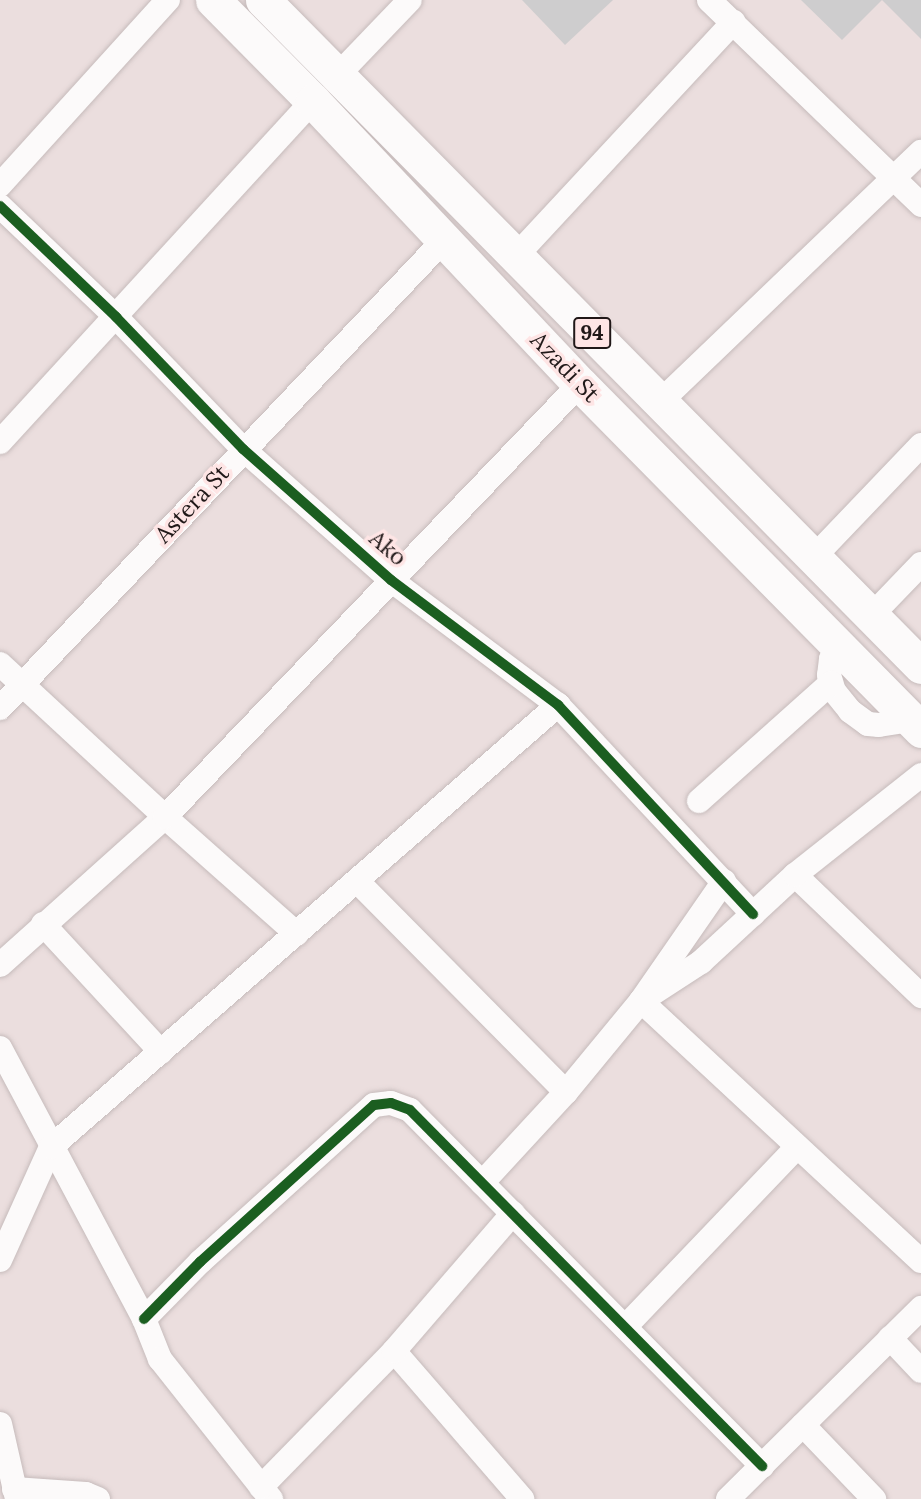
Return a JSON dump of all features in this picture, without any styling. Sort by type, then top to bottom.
[{"type":"highway","name":"Azadi St","points":[[213,0],[313,101],[580,384],[916,725]]},
{"type":"highway","name":"Azadi St","points":[[262,0],[514,257],[662,401],[921,666]]},
{"type":"street","points":[[0,185],[168,0]]},
{"type":"street","points":[[337,76],[410,0]]},
{"type":"street","points":[[709,0],[921,205]]},
{"type":"street","points":[[514,257],[733,22]]},
{"type":"street","points":[[0,442],[313,101]]},
{"type":"street","points":[[662,401],[921,152]]},
{"type":"street","name":"Ako","points":[[0,206],[116,317],[243,449],[391,580],[558,705],[753,914]]},
{"type":"street","name":"Astera St","points":[[0,708],[444,240]]},
{"type":"street","points":[[0,965],[165,817],[580,384]]},
{"type":"street","points":[[814,557],[921,445]]},
{"type":"street","points":[[872,616],[921,564]]},
{"type":"street","points":[[838,647],[830,667],[831,683],[850,711],[868,724],[916,725]]},
{"type":"street","points":[[0,664],[165,817],[297,934]]},
{"type":"street","points":[[699,801],[831,683]]},
{"type":"street","points":[[0,1260],[51,1147],[558,705]]},
{"type":"street","points":[[641,1001],[701,962],[795,875],[921,775]]},
{"type":"street","points":[[795,875],[921,996]]},
{"type":"street","points":[[356,881],[566,1092]]},
{"type":"street","points":[[482,1183],[566,1092],[641,1001],[724,881]]},
{"type":"street","points":[[43,925],[161,1052]]},
{"type":"street","points":[[641,1001],[921,1261]]},
{"type":"street","points":[[0,1048],[144,1319],[160,1359],[266,1493],[513,1213]]},
{"type":"street","points":[[144,1319],[200,1262],[374,1105],[391,1103],[410,1110],[762,1466]]},
{"type":"street","points":[[625,1327],[797,1147]]},
{"type":"street","points":[[728,1499],[921,1308]]},
{"type":"street","points":[[890,1338],[921,1371]]},
{"type":"street","points":[[394,1351],[522,1499]]},
{"type":"street","points":[[0,1424],[16,1494],[86,1494],[98,1499]]},
{"type":"street","points":[[803,1425],[874,1499]]},
{"type":"building","points":[[522,0],[613,0],[565,45]]},
{"type":"building","points":[[801,0],[882,0],[842,40]]},
{"type":"building","points":[[882,0],[921,0],[921,39]]},
{"type":"cycle path","points":[[0,206],[116,317],[243,449],[391,580],[558,705],[753,914]]},
{"type":"cycle path","points":[[144,1319],[200,1262],[374,1105],[391,1103],[410,1110],[762,1466]]}]
